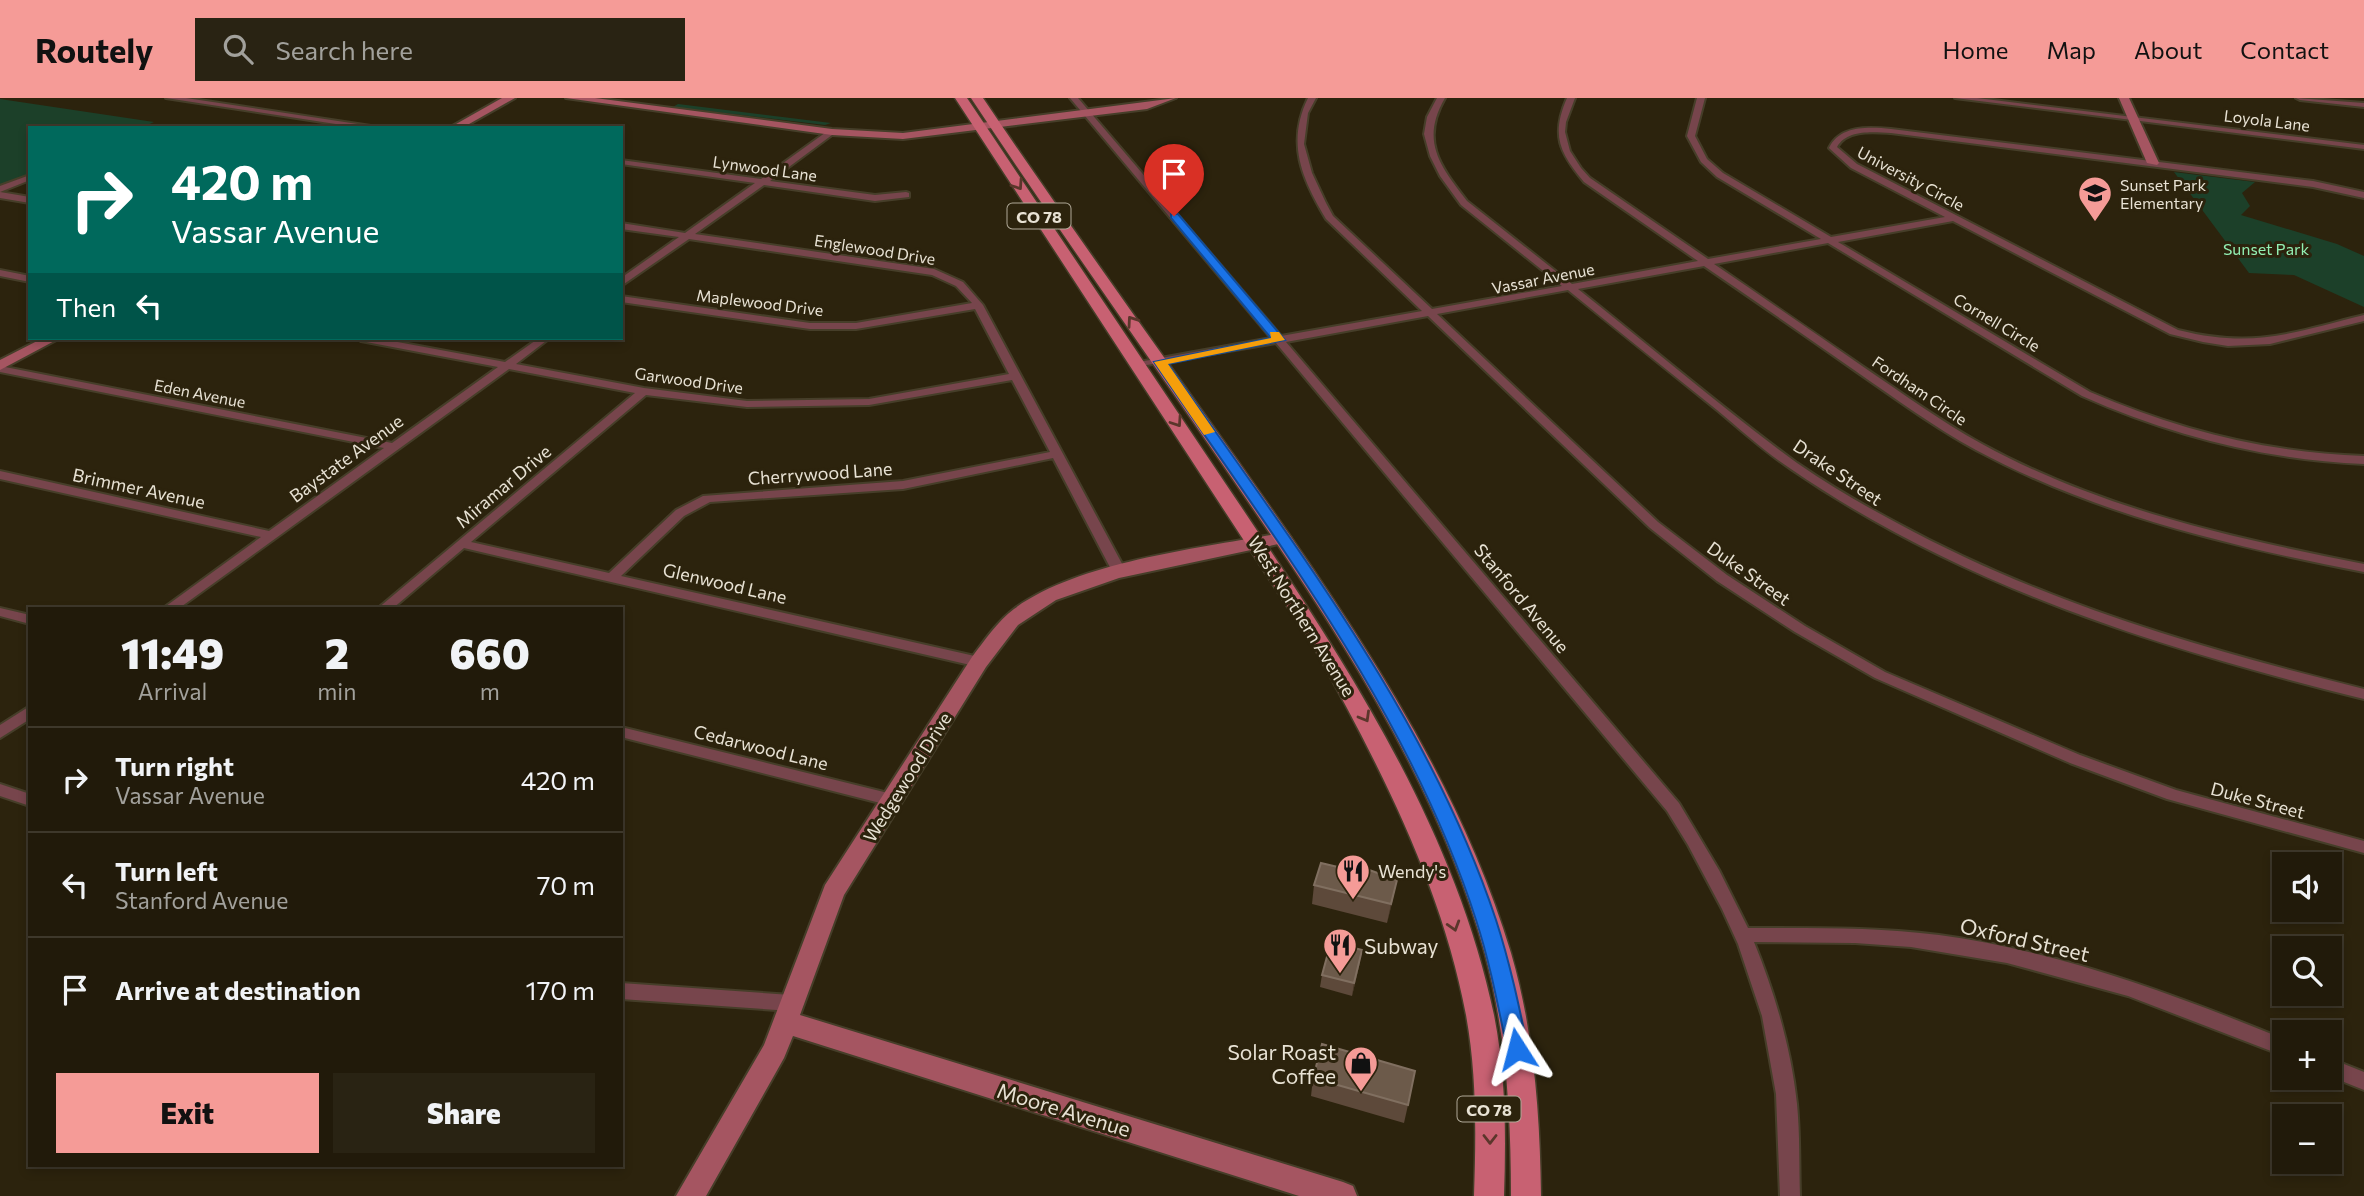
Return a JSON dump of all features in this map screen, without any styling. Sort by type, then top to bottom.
[{"type":"main road","name":"West Northern Avenue","points":[[961,98],[988,127],[1269,541],[1398,719],[1443,813],[1485,918],[1514,1025],[1523,1097],[1526,1196]]},
{"type":"main road","name":"West Northern Avenue","points":[[977,98],[988,127]]},
{"type":"main road","name":"West Northern Avenue","points":[[1269,541],[1371,728],[1411,814],[1451,916],[1480,1023],[1490,1133],[1489,1196]]},
{"type":"street","points":[[170,98],[366,126]]},
{"type":"street","points":[[458,126],[510,98]]},
{"type":"street","points":[[570,98],[832,132],[903,136],[1147,106],[1171,98]]},
{"type":"street","name":"Stanford Avenue","points":[[1074,98],[1673,807],[1724,890],[1744,935],[1773,1023],[1786,1095],[1790,1196]]},
{"type":"street","name":"Duke Street","points":[[1312,98],[1305,109],[1299,133],[1302,159],[1329,217],[1654,525],[1723,579],[1800,629],[1880,674],[2075,759],[2173,795],[2364,847]]},
{"type":"street","name":"Drake Street","points":[[1441,98],[1429,123],[1432,146],[1444,177],[1464,203],[1794,466],[1876,520],[1929,548],[2031,595],[2123,629],[2237,663],[2364,694]]},
{"type":"street","name":"Fordham Circle","points":[[1571,98],[1562,116],[1560,136],[1568,157],[1605,196],[1956,434],[2037,477],[2096,501],[2172,526],[2364,568]]},
{"type":"street","name":"Cornell Circle","points":[[1701,98],[1691,136],[1704,160],[1720,175],[2086,394],[2170,428],[2304,455],[2364,460]]},
{"type":"street","name":"Loyola Lane","points":[[1959,98],[2364,147]]},
{"type":"street","points":[[2124,98],[2153,163]]},
{"type":"street","points":[[2300,98],[2364,105]]},
{"type":"street","name":"University Circle","points":[[2364,195],[2327,186],[1891,131],[1854,132],[1834,143],[1833,148],[1843,159],[1953,218],[2142,317],[2194,338],[2239,345],[2264,344],[2364,318]]},
{"type":"street","points":[[623,282],[832,132]]},
{"type":"street","name":"Lynwood Lane","points":[[623,162],[875,198],[906,195]]},
{"type":"street","points":[[0,192],[28,178]]},
{"type":"street","points":[[0,192],[28,199]]},
{"type":"street","name":"Vassar Avenue","points":[[1149,363],[1431,315],[1953,218]]},
{"type":"street","name":"Englewood Drive","points":[[623,226],[934,272],[957,280],[968,289],[978,305],[1120,573]]},
{"type":"street","points":[[0,273],[28,279]]},
{"type":"street","name":"Maplewood Drive","points":[[623,299],[810,327],[856,326],[978,305]]},
{"type":"street","points":[[0,368],[49,340]]},
{"type":"street","name":"Garwood Drive","points":[[372,340],[644,391],[747,404],[869,402],[1014,376]]},
{"type":"street","name":"Baystate Avenue","points":[[172,607],[542,340]]},
{"type":"street","name":"Eden Avenue","points":[[0,368],[394,447]]},
{"type":"street","name":"Miramar Drive","points":[[386,607],[644,391]]},
{"type":"street","name":"Cherrywood Lane","points":[[613,577],[680,513],[707,499],[903,485],[1055,454]]},
{"type":"street","name":"Brimmer Avenue","points":[[0,475],[271,535]]},
{"type":"street","name":"Wedgewood Drive","points":[[691,1196],[760,1081],[833,892],[979,662],[1023,611],[1077,585],[1269,541]]},
{"type":"street","name":"Glenwood Lane","points":[[462,544],[979,662]]},
{"type":"street","points":[[0,612],[28,619]]},
{"type":"street","points":[[0,733],[28,712]]},
{"type":"street","name":"Cedarwood Lane","points":[[623,733],[892,800]]},
{"type":"street","points":[[0,790],[28,799]]},
{"type":"street","name":"Oxford Street","points":[[1744,935],[1841,935],[1922,941],[2031,960],[2166,1001],[2272,1043]]},
{"type":"street","name":"Moore Avenue","points":[[623,991],[788,1012],[1343,1196]]},
{"type":"street","points":[[2342,1073],[2364,1082]]},
{"type":"green space","points":[[0,99],[154,122],[145,126],[28,126],[28,175],[0,186]]},
{"type":"green space","points":[[678,104],[831,123],[825,125],[673,107]]},
{"type":"green space","name":"Sunset Park","points":[[2174,172],[2255,182],[2242,193],[2250,206],[2241,215],[2337,244],[2364,256],[2364,307],[2294,275],[2249,273]]},
{"type":"building","points":[[1321,863],[1359,872],[1361,867],[1397,880],[1391,904],[1314,885]]},
{"type":"building","name":"Subway","points":[[1331,942],[1362,950],[1354,983],[1322,975]]},
{"type":"building","points":[[1322,1044],[1415,1071],[1408,1105],[1313,1078]]},
{"type":"slow traffic","points":[[1209,432],[1160,362],[1279,340],[1274,335]]},
{"type":"place","name":"Sunset Park Elementary","points":[[2095,223]]},
{"type":"place","name":"Wendy's","points":[[1353,901]]},
{"type":"place","name":"Subway","points":[[1340,975]]},
{"type":"place","name":"Solar Roast Coffee","points":[[1361,1093]]},
{"type":"route","points":[[1174,216],[1279,340],[1160,362],[1312,583],[1398,719],[1467,868],[1500,967],[1517,1049]]}]
